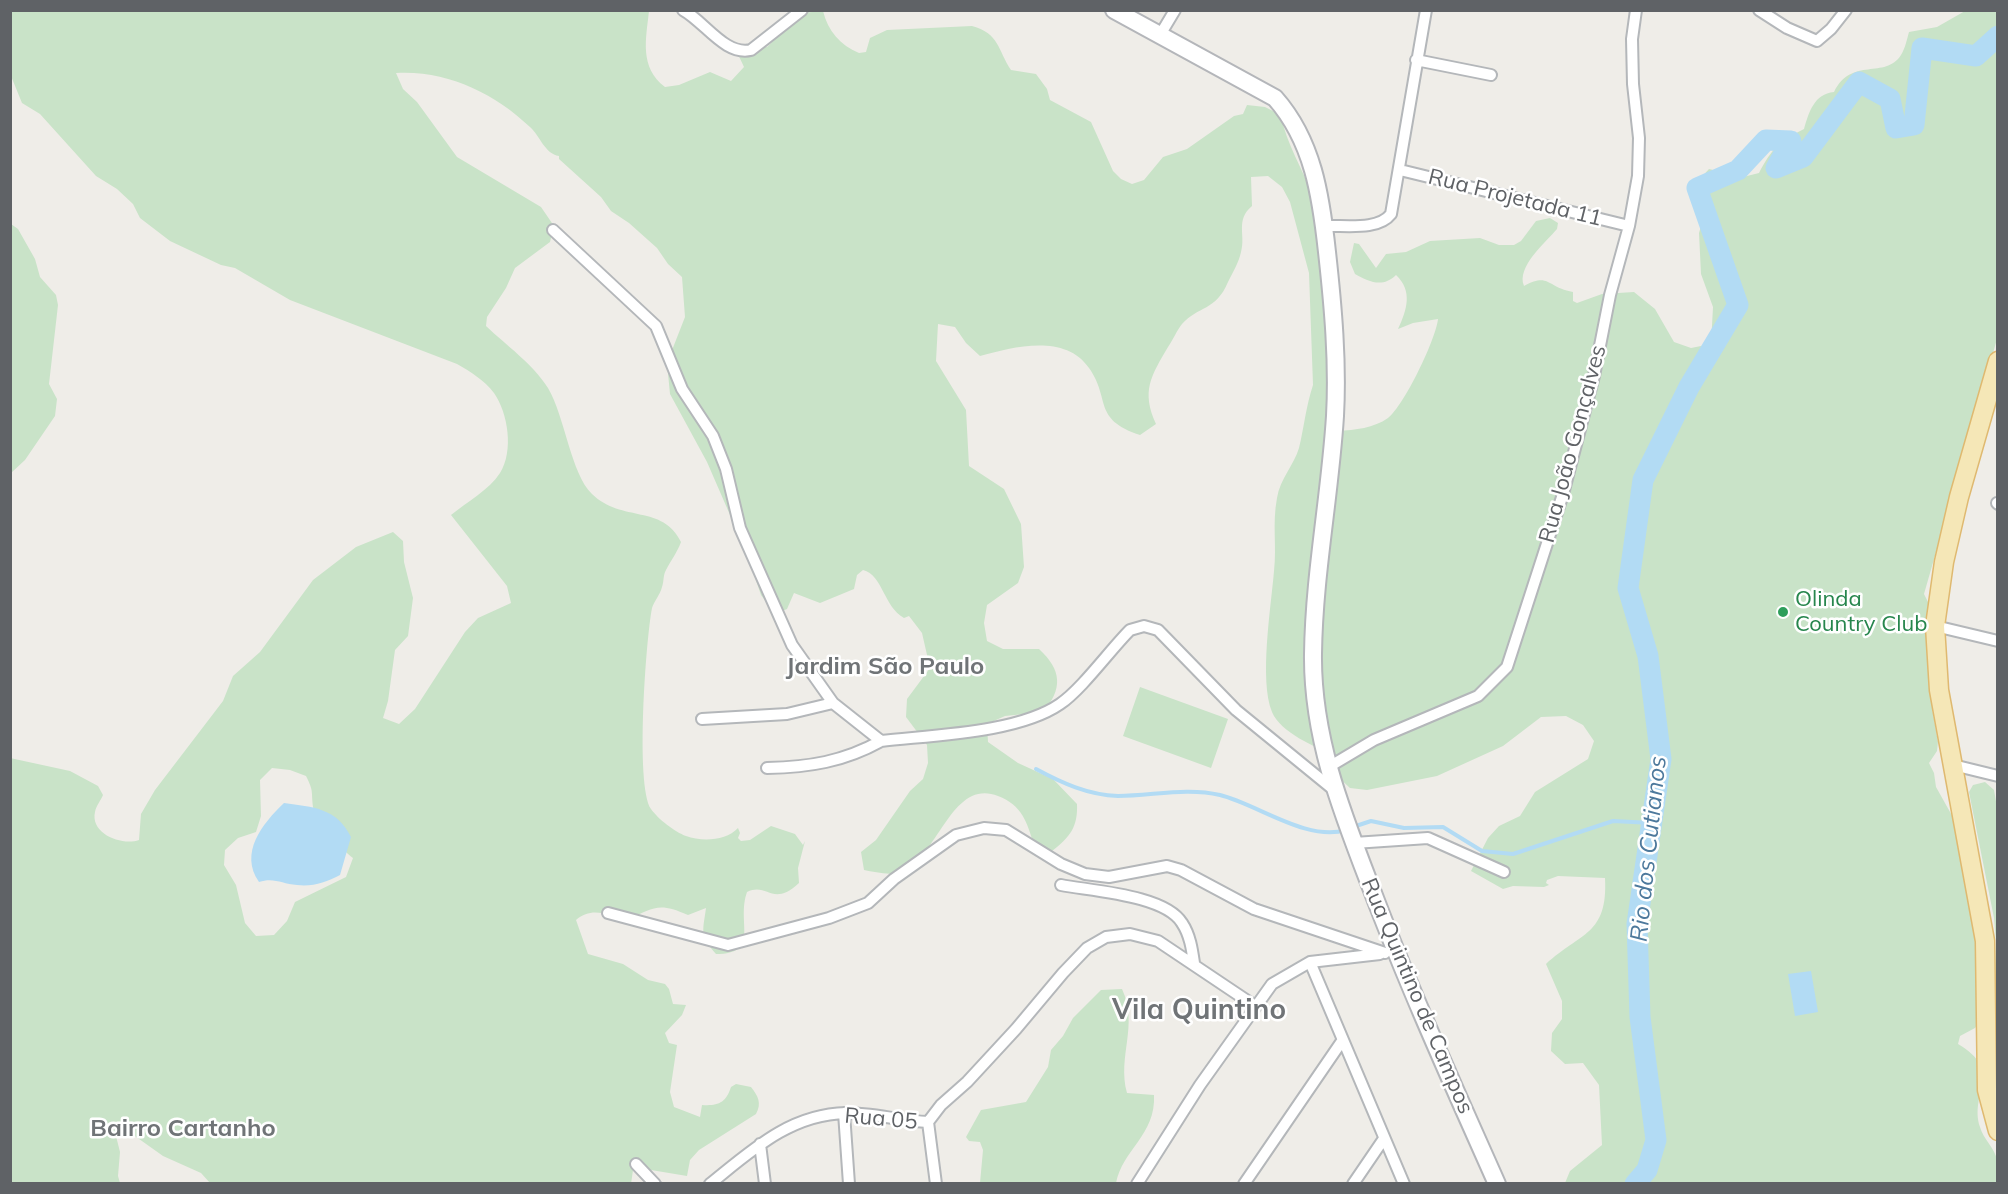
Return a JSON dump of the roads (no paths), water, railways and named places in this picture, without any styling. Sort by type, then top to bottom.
[{"type":"main road","name":"Rua Quintino de Campos","points":[[1114,10],[1262,89],[1288,113],[1303,140],[1316,174],[1334,321],[1335,416],[1317,577],[1313,657],[1319,722],[1327,768],[1390,953],[1497,1184]]},
{"type":"main road","points":[[1998,361],[1994,389],[1958,500],[1944,562],[1935,626],[1939,690],[1985,941],[1991,1033],[1987,1090],[1998,1131]]},
{"type":"street","points":[[683,10],[732,50],[743,52],[751,51],[802,10]]},
{"type":"street","points":[[1160,35],[1175,10]]},
{"type":"street","points":[[1324,226],[1377,224],[1385,221],[1391,214],[1426,10]]},
{"type":"street","name":"Rua João Gonçalves","points":[[1327,768],[1374,740],[1479,696],[1507,668],[1563,494],[1594,376],[1610,295],[1629,226],[1638,176],[1640,138],[1633,84],[1632,39],[1636,10]]},
{"type":"street","points":[[1759,10],[1787,28],[1817,41],[1831,29],[1846,10]]},
{"type":"street","points":[[1416,60],[1491,75]]},
{"type":"street","name":"Rua Projetada 11","points":[[1400,170],[1629,226]]},
{"type":"street","points":[[553,230],[656,326],[682,389],[713,436],[726,469],[740,528],[767,595],[792,645],[833,703],[881,741]]},
{"type":"street","points":[[767,768],[830,763],[851,756],[881,741],[1015,724],[1042,715],[1063,702],[1130,630],[1144,626],[1158,630],[1236,710],[1334,790]]},
{"type":"street","points":[[1935,626],[1998,641]]},
{"type":"street","points":[[702,718],[787,714],[833,703]]},
{"type":"street","points":[[1953,765],[1998,776]]},
{"type":"street","points":[[608,913],[728,945],[829,918],[868,903],[894,879],[956,835],[984,828],[1006,830],[1061,864],[1085,874],[1109,877],[1167,866],[1181,870],[1254,909],[1390,953]]},
{"type":"street","points":[[1353,841],[1428,838],[1504,872]]},
{"type":"street","points":[[1061,885],[1134,898],[1163,907],[1181,921],[1189,938],[1194,963]]},
{"type":"street","points":[[936,1184],[928,1122],[1087,948],[1106,937],[1130,933],[1158,941],[1255,1006]]},
{"type":"street","points":[[1137,1184],[1200,1085],[1272,984],[1310,962],[1390,953]]},
{"type":"street","points":[[1310,962],[1383,1140],[1404,1184]]},
{"type":"street","points":[[1244,1184],[1342,1041]]},
{"type":"street","points":[[844,1113],[849,1184]]},
{"type":"street","name":"Rua 05","points":[[710,1184],[780,1130],[808,1119],[844,1113],[928,1122]]},
{"type":"street","points":[[1353,1184],[1383,1140]]},
{"type":"street","points":[[760,1144],[765,1184]]},
{"type":"street","points":[[636,1164],[655,1184]]},
{"type":"water","points":[[284,803],[323,811],[339,820],[345,827],[351,837],[340,875],[314,885],[274,880],[259,882],[253,871],[252,850],[261,830]]},
{"type":"water","points":[[1811,971],[1818,1012],[1795,1016],[1788,974]]},
{"type":"waterway","name":"Rio dos Cutianos","points":[[1635,1184],[1647,1170],[1656,1140],[1640,1017],[1637,924],[1661,759],[1648,656],[1628,588],[1643,480],[1689,387],[1738,305],[1697,188],[1738,170],[1766,140],[1791,141],[1776,168],[1803,157],[1859,82],[1890,99],[1896,128],[1914,125],[1922,48],[1976,56],[1998,36]]},
{"type":"waterway","points":[[1036,769],[1065,783],[1096,793],[1118,796],[1182,792],[1207,793],[1234,800],[1299,827],[1315,831],[1346,830]]},
{"type":"waterway","points":[[1353,827],[1371,821],[1404,828],[1443,827],[1482,851],[1513,854],[1613,821],[1652,823]]},
{"type":"place","name":"Olinda Country Club","points":[[1783,612]]},
{"type":"district","name":"Jardim São Paulo","points":[[885,667]]},
{"type":"district","name":"Vila Quintino","points":[[1199,1011]]},
{"type":"district","name":"Bairro Cartanho","points":[[183,1129]]}]
